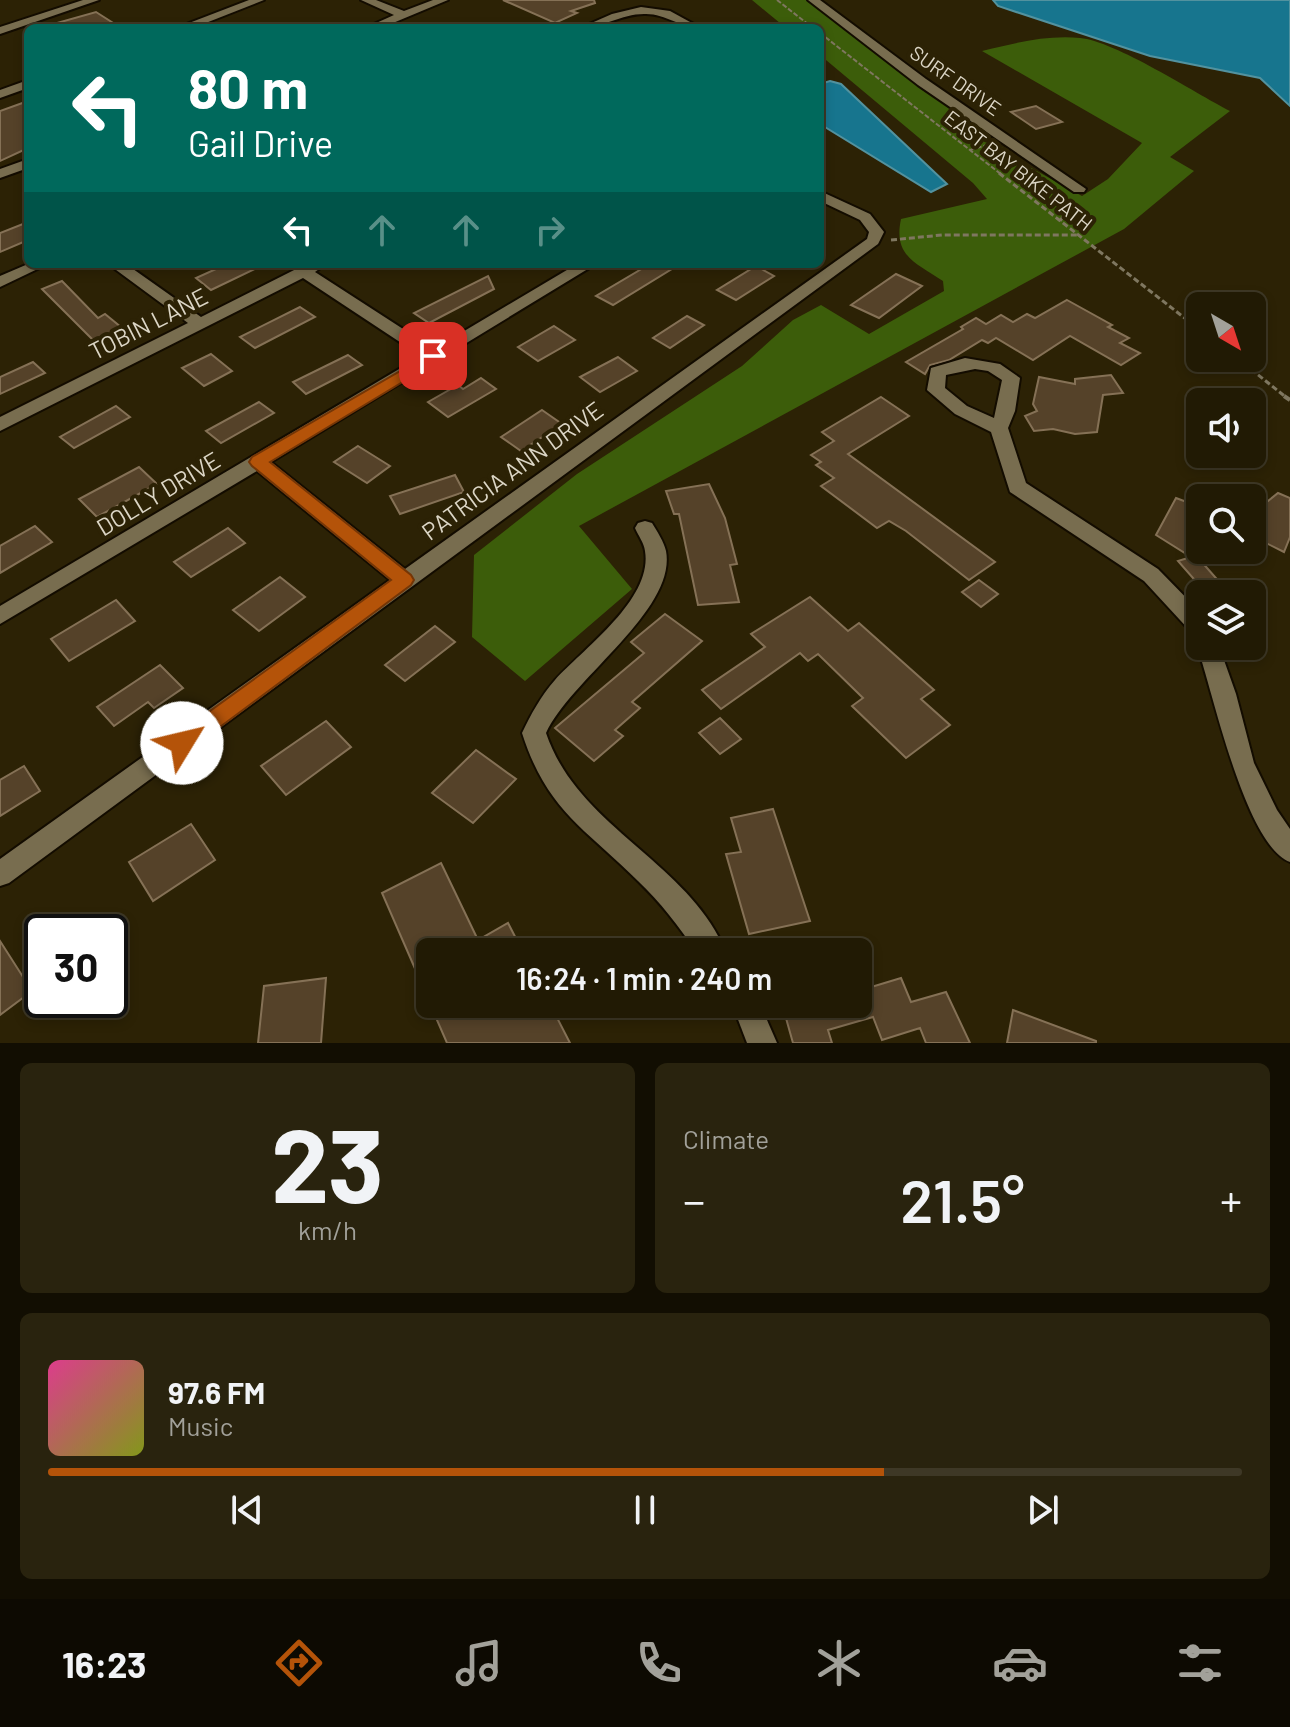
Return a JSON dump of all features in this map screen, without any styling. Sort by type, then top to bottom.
[{"type":"street","points":[[0,31],[94,0]]},
{"type":"street","points":[[193,24],[259,0]]},
{"type":"street","points":[[366,0],[404,15]]},
{"type":"street","points":[[381,24],[443,0]]},
{"type":"street","name":"SURF DRIVE","points":[[813,0],[922,82],[1079,189]]},
{"type":"street","points":[[595,24],[635,7],[660,10],[687,24]]},
{"type":"street","points":[[0,94],[24,85]]},
{"type":"street","points":[[0,174],[24,165]]},
{"type":"street","points":[[824,197],[865,217],[877,232],[873,241]]},
{"type":"street","name":"PATRICIA ANN DRIVE","points":[[0,874],[873,241]]},
{"type":"street","points":[[0,282],[31,268]]},
{"type":"street","points":[[122,268],[200,324]]},
{"type":"street","points":[[310,268],[433,356]]},
{"type":"street","name":"TOBIN LANE","points":[[0,425],[310,268]]},
{"type":"street","name":"DOLLY DRIVE","points":[[0,616],[581,268]]},
{"type":"street","points":[[999,428],[945,399],[936,390],[937,372],[951,364],[970,363],[1003,371],[1011,378],[1011,389],[999,428],[1017,487],[1151,575],[1186,610]]},
{"type":"street","points":[[258,462],[404,580]]},
{"type":"street","points":[[645,528],[656,542],[658,556],[650,587],[635,611],[560,689],[534,733],[557,783],[570,802],[591,825],[650,875],[703,938]]},
{"type":"street","points":[[1213,660],[1242,763],[1268,818],[1290,850]]},
{"type":"street","points":[[752,1018],[762,1043]]},
{"type":"path","points":[[777,0],[808,24]]},
{"type":"path","name":"EAST BAY BIKE PATH","points":[[824,36],[1186,319]]},
{"type":"path","points":[[1060,221],[1079,189]]},
{"type":"path","points":[[873,241],[942,235],[1078,235]]},
{"type":"path","points":[[1255,372],[1290,400]]},
{"type":"green space","points":[[752,0],[808,0],[1024,164],[1082,196],[1108,179],[1142,143],[982,51],[1043,39],[1067,37],[1095,41],[1134,58],[1230,111],[1170,157],[1194,171],[1124,229],[579,526],[632,589],[525,681],[472,637],[474,555],[577,474],[742,366],[793,320],[821,305],[869,334],[944,291],[943,281],[916,263],[904,250],[899,232],[901,219],[987,199],[973,183],[824,58],[824,24],[781,24]]},
{"type":"water","points":[[993,0],[1290,0],[1290,106],[1260,78],[1150,56],[998,6]]},
{"type":"water","points":[[824,83],[841,84],[947,184],[931,192],[824,126]]},
{"type":"building","points":[[503,0],[594,0],[595,3],[571,11],[577,13],[555,23]]},
{"type":"building","points":[[96,12],[115,24],[57,24]]},
{"type":"building","points":[[24,102],[24,150],[0,161],[0,111]]},
{"type":"building","points":[[1036,106],[1062,122],[1036,129],[1011,112]]},
{"type":"building","points":[[24,224],[24,242],[0,252],[0,233]]},
{"type":"building","points":[[218,268],[257,268],[211,290],[196,278]]},
{"type":"building","points":[[643,268],[673,268],[613,305],[596,296]]},
{"type":"building","points":[[753,268],[760,268],[774,276],[736,300],[717,290]]},
{"type":"building","points":[[896,274],[922,286],[879,318],[851,305]]},
{"type":"building","points":[[488,276],[494,289],[429,323],[414,313]]},
{"type":"building","points":[[62,281],[98,318],[105,314],[127,332],[99,346],[42,289]]},
{"type":"building","points":[[1067,300],[1112,325],[1108,327],[1129,338],[1120,343],[1140,353],[1121,365],[1070,336],[1033,360],[996,338],[988,343],[982,340],[949,360],[930,365],[925,374],[906,362],[976,318],[986,324],[1001,315],[1013,322],[1027,314],[1035,318]]},
{"type":"building","points":[[300,307],[315,317],[255,348],[240,337]]},
{"type":"building","points":[[687,316],[704,325],[670,348],[653,338]]},
{"type":"building","points":[[554,326],[575,340],[538,361],[518,347]]},
{"type":"building","points":[[211,354],[232,371],[204,386],[182,368]]},
{"type":"building","points":[[348,355],[362,365],[306,394],[293,382]]},
{"type":"building","points":[[618,357],[637,371],[600,392],[580,377]]},
{"type":"building","points":[[33,362],[45,373],[0,394],[0,377]]},
{"type":"building","points":[[1111,375],[1123,393],[1103,395],[1097,432],[1034,431],[1025,416],[1037,411],[1033,404],[1039,377],[1075,384],[1075,379]]},
{"type":"building","points":[[481,378],[496,389],[448,417],[428,402],[458,385],[463,389]]},
{"type":"building","points":[[881,397],[909,416],[848,454],[995,562],[969,580],[906,531],[889,521],[877,528],[821,486],[834,478],[816,465],[821,462],[811,455],[834,441],[822,432]]},
{"type":"building","points":[[259,402],[274,413],[221,443],[206,431]]},
{"type":"building","points":[[116,406],[130,417],[74,448],[60,437]]},
{"type":"building","points":[[542,410],[562,424],[521,451],[501,437]]},
{"type":"building","points":[[358,446],[390,466],[367,483],[334,462]]},
{"type":"building","points":[[139,467],[157,484],[97,517],[79,499]]},
{"type":"building","points":[[455,475],[464,492],[400,514],[390,496]]},
{"type":"building","points":[[709,484],[725,518],[737,564],[730,565],[739,602],[698,605],[679,514],[674,514],[666,491]]},
{"type":"building","points":[[1278,493],[1290,498],[1290,537],[1284,552],[1266,543],[1268,501]]},
{"type":"building","points":[[1176,498],[1186,502],[1186,554],[1156,535]]},
{"type":"building","points":[[35,526],[52,542],[0,573],[0,546]]},
{"type":"building","points":[[228,528],[245,543],[191,577],[174,562]]},
{"type":"building","points":[[1186,559],[1186,564],[1204,564],[1218,580],[1195,580],[1178,561]]},
{"type":"building","points":[[280,577],[305,597],[259,631],[233,610]]},
{"type":"building","points":[[979,580],[998,594],[981,607],[962,592]]},
{"type":"building","points":[[810,597],[848,631],[859,623],[934,690],[921,699],[950,725],[906,758],[852,706],[863,698],[818,654],[808,661],[800,653],[721,709],[702,690],[765,647],[751,634]]},
{"type":"building","points":[[116,600],[135,621],[69,661],[51,639]]},
{"type":"building","points":[[665,614],[702,641],[632,702],[640,708],[615,730],[623,736],[594,761],[555,728],[644,653],[631,642]]},
{"type":"building","points":[[435,626],[455,642],[405,681],[385,665]]},
{"type":"building","points":[[160,665],[183,688],[154,708],[148,702],[114,726],[97,707]]},
{"type":"building","points":[[720,718],[741,739],[720,754],[699,733]]},
{"type":"building","points":[[326,721],[351,747],[286,795],[261,766]]},
{"type":"building","points":[[476,750],[516,779],[473,823],[432,793]]},
{"type":"building","points":[[24,766],[40,791],[0,816],[0,780]]},
{"type":"building","points":[[773,809],[810,921],[749,934],[726,854],[741,852],[731,818]]},
{"type":"building","points":[[191,824],[215,860],[153,901],[129,862]]},
{"type":"building","points":[[441,863],[477,938],[416,938],[416,971],[382,893]]},
{"type":"building","points":[[508,923],[516,938],[482,938]]},
{"type":"building","points":[[0,941],[24,978],[24,997],[0,1015]]},
{"type":"building","points":[[326,978],[321,1043],[258,1043],[264,986]]},
{"type":"building","points":[[901,978],[911,1002],[946,992],[970,1043],[926,1043],[920,1028],[882,1040],[872,1017],[872,987]]},
{"type":"building","points":[[1013,1010],[1096,1041],[1096,1043],[1007,1043]]},
{"type":"building","points":[[436,1018],[557,1018],[570,1043],[447,1043]]},
{"type":"building","points":[[786,1018],[870,1018],[828,1030],[832,1043],[793,1043]]},
{"type":"route","points":[[182,743],[404,580],[258,462],[433,356]]}]
